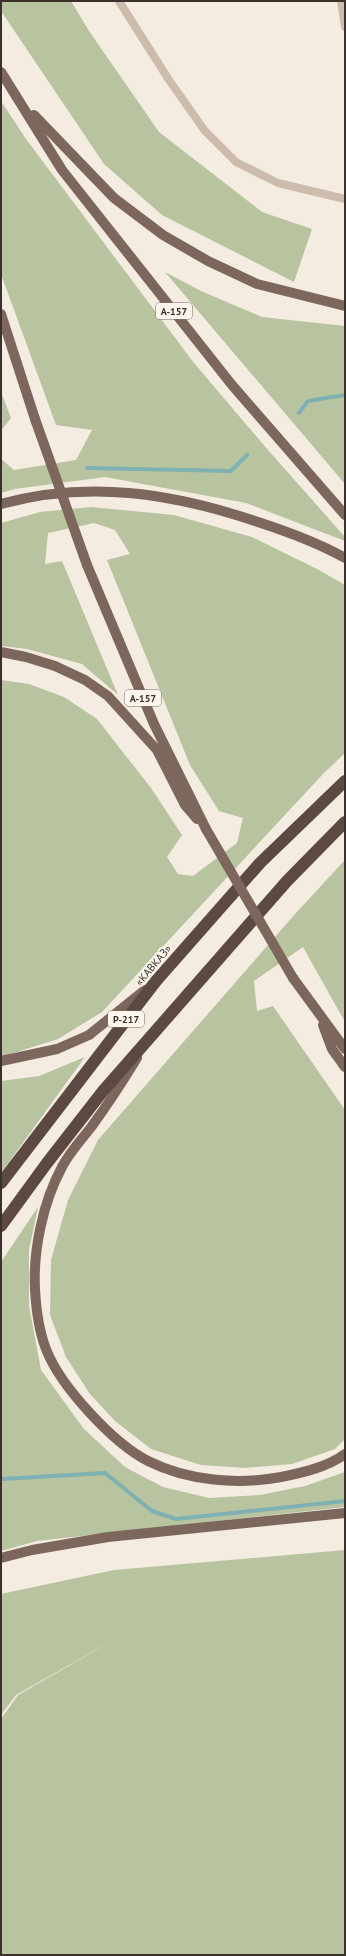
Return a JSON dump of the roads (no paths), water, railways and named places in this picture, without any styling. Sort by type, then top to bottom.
[{"type":"highway","name":"«КАВКАЗ»","points":[[1,1183],[156,981],[260,863],[345,781]]},
{"type":"highway","name":"Р-217","points":[[1,1226],[47,1163],[103,1091],[287,881],[345,822]]},
{"type":"main road","name":"А-157","points":[[1,72],[62,170],[232,385],[345,515]]},
{"type":"main road","points":[[17,97],[70,154],[114,198],[163,235],[208,261],[257,284],[345,306]]},
{"type":"main road","name":"А-157","points":[[1,314],[35,419],[86,565],[154,724],[206,829],[293,978],[345,1049]]},
{"type":"main road","points":[[1,504],[26,497],[83,491],[116,491],[166,497],[225,511],[280,529],[345,558]]},
{"type":"main road","points":[[1,652],[26,657],[56,666],[85,680],[108,696],[157,750],[185,805],[206,829]]},
{"type":"main road","points":[[1,1061],[57,1049],[89,1035],[156,981]]},
{"type":"main road","points":[[318,1014],[332,1049],[345,1067]]},
{"type":"main road","points":[[147,1042],[111,1098],[62,1167],[45,1207],[38,1246],[35,1288],[39,1319],[46,1350],[64,1381],[100,1423],[124,1445],[148,1461],[177,1472],[207,1479],[240,1481],[269,1479],[306,1472],[345,1454]]},
{"type":"main road","points":[[1,1558],[32,1550],[108,1537],[345,1513]]},
{"type":"lane","points":[[119,1],[168,80],[205,130],[236,162],[278,183],[345,199]]},
{"type":"lane","points":[[341,1],[345,27]]},
{"type":"waterway","points":[[299,413],[308,401],[345,395]]},
{"type":"waterway","points":[[87,468],[231,471],[247,455]]},
{"type":"waterway","points":[[1,1479],[105,1473],[152,1511],[176,1519],[345,1501]]}]
